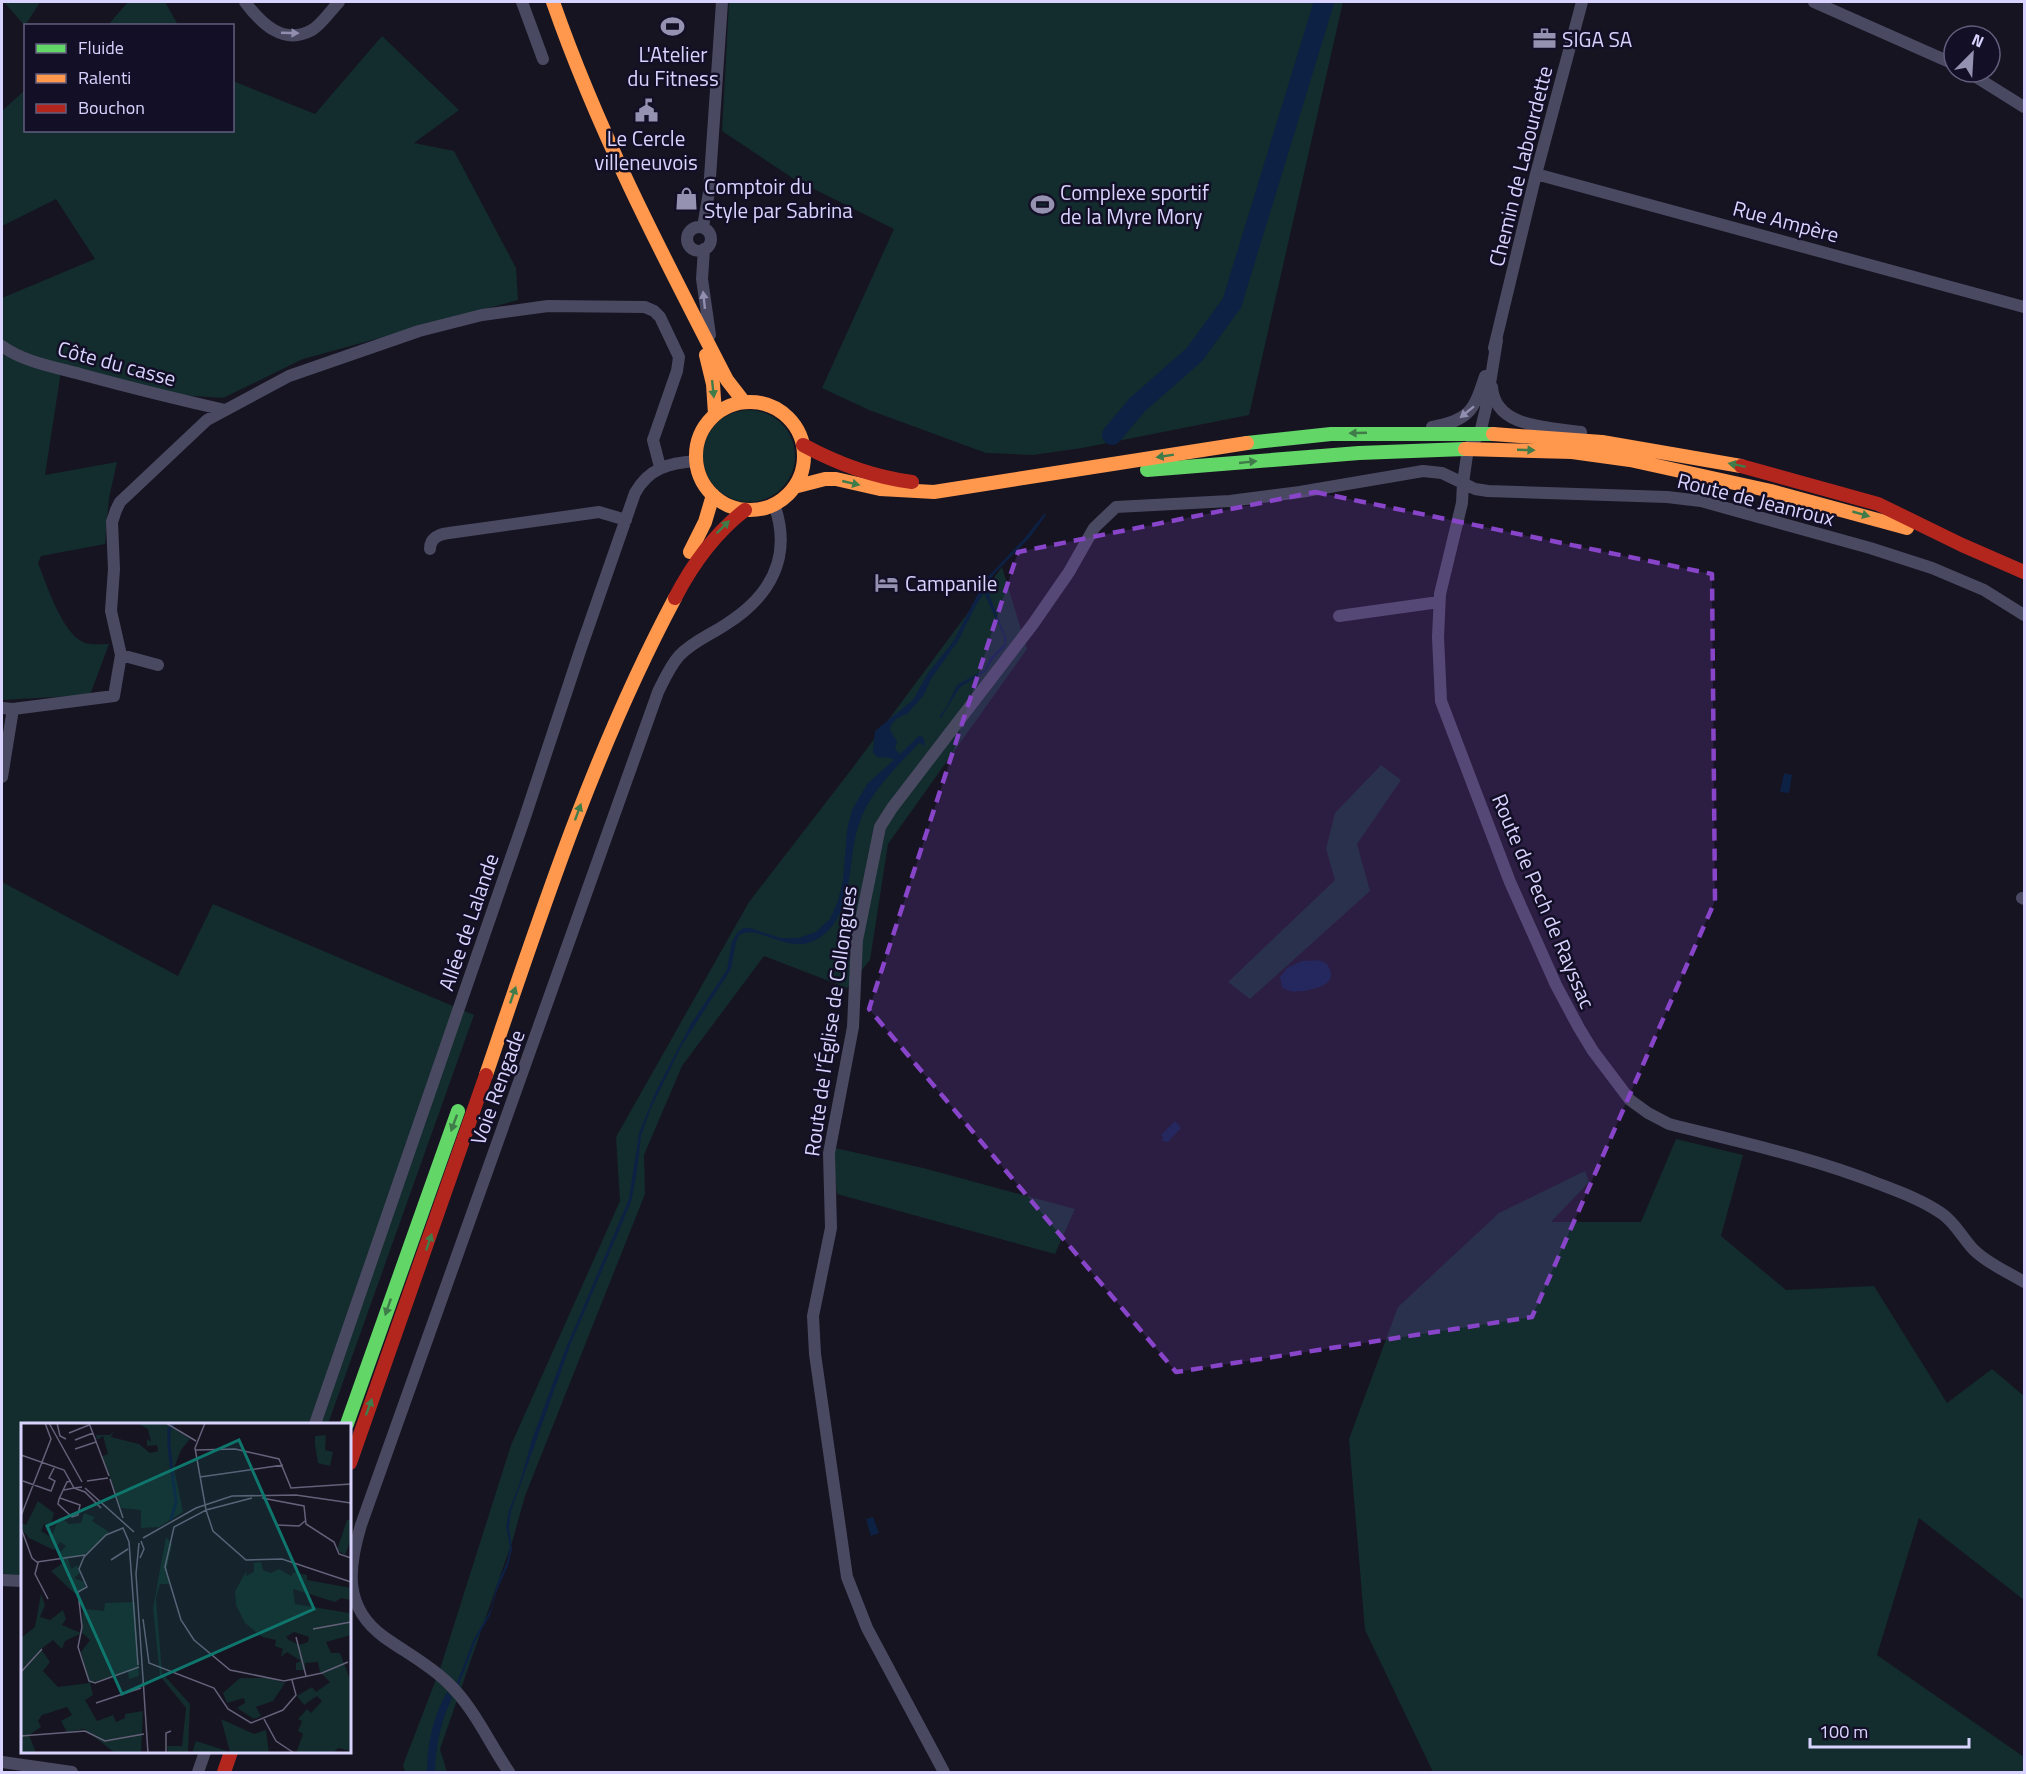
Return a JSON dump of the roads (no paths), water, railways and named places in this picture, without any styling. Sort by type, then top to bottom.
[{"type":"main road","points":[[553,2],[593,109],[651,233],[726,380],[744,402]]},
{"type":"main road","points":[[699,324],[713,384],[715,414]]},
{"type":"main road","points":[[744,402],[758,402],[786,416],[797,429],[803,445],[802,467],[794,487],[785,497],[760,509],[745,510],[727,505],[713,495],[704,485],[696,461],[699,437],[708,421],[729,406],[744,402]]},
{"type":"main road","points":[[794,487],[825,479],[836,479],[880,489],[934,492],[1256,442],[1331,434],[1480,433],[1602,442],[1745,467],[1878,504],[1962,545],[2025,572]]},
{"type":"main road","points":[[803,445],[828,459],[867,473],[907,481],[976,485]]},
{"type":"main road","points":[[1043,476],[1249,462],[1365,451],[1468,448],[1572,452],[1623,458],[1762,487],[1962,545]]},
{"type":"main road","points":[[619,681],[698,537],[713,495]]},
{"type":"main road","points":[[351,1459],[593,771],[627,692],[688,574],[725,523],[745,510]]},
{"type":"main road","points":[[477,1058],[560,822]]},
{"type":"main road","points":[[348,1423],[461,1103]]},
{"type":"main road","points":[[224,1773],[231,1753]]},
{"type":"street","points":[[245,2],[258,20],[275,32],[295,35],[313,29],[339,2]]},
{"type":"street","points":[[522,2],[543,59]]},
{"type":"street","points":[[703,227],[693,229],[687,237],[691,247],[695,250],[704,249],[710,243],[710,236],[703,227],[709,192],[722,2]]},
{"type":"street","name":"Chemin de Labourdette","points":[[1497,340],[1536,174],[1582,2]]},
{"type":"street","points":[[1814,2],[1942,58]]},
{"type":"street","points":[[1988,84],[2025,107]]},
{"type":"street","name":"Rue Ampère","points":[[1536,174],[2025,307]]},
{"type":"street","points":[[704,249],[702,279],[705,315],[712,351]]},
{"type":"street","points":[[2,777],[7,708],[114,696],[122,655],[111,611],[114,569],[112,522],[120,502],[207,420],[289,376],[419,332],[472,318],[548,306],[645,308],[654,311],[660,317],[679,357],[677,371],[654,440],[660,467],[696,461]]},
{"type":"street","points":[[1463,483],[1468,448],[1480,433],[1486,408],[1497,340]]},
{"type":"street","points":[[1398,433],[1448,424],[1466,415],[1476,404],[1497,340]]},
{"type":"street","points":[[1497,340],[1492,379],[1493,394],[1496,403],[1514,419],[1539,426],[1672,447],[1686,450],[1695,457]]},
{"type":"street","name":"Côte du casse","points":[[2,346],[15,354],[49,366],[225,410]]},
{"type":"street","name":"Allée de Lalande","points":[[316,1423],[626,520],[641,483],[650,473],[660,467]]},
{"type":"street","name":"Route de Jeanroux","points":[[1116,507],[1230,501],[1300,492],[1423,471],[1442,473],[1475,489],[1488,491],[1668,497],[1701,501],[1932,568],[1984,590],[2025,615]]},
{"type":"street","name":"Route de Pech de Rayssac","points":[[1463,483],[1462,503],[1439,602],[1437,637],[1441,701],[1510,882],[1556,985],[1579,1028],[1619,1087],[1642,1109],[1669,1124],[1814,1161],[1856,1174],[1906,1195],[1942,1214],[1974,1250],[2025,1282]]},
{"type":"street","name":"Voie Rengade","points":[[509,1773],[458,1692],[433,1670],[374,1629],[362,1611],[352,1588],[352,1560],[361,1525],[658,692],[679,656],[695,643],[734,619],[760,596],[777,565],[782,541],[774,504]]},
{"type":"street","name":"Route de l’Église de Collongues","points":[[944,1773],[867,1628],[847,1577],[815,1354],[813,1316],[831,1228],[829,1153],[853,1027],[857,940],[880,827],[892,808],[1033,624],[1069,572],[1094,528],[1116,507]]},
{"type":"street","points":[[430,549],[430,543],[434,538],[449,532],[599,512],[626,520]]},
{"type":"street","points":[[1339,616],[1439,602]]},
{"type":"street","points":[[122,655],[158,665]]},
{"type":"street","points":[[2,1580],[21,1581]]},
{"type":"street","points":[[198,1773],[205,1753]]},
{"type":"street","points":[[2,1762],[72,1773]]},
{"type":"water","points":[[1044,514],[1046,515],[1030,537],[989,582],[990,597],[1007,640],[1005,647],[985,672],[960,687],[942,716],[943,719],[940,716],[957,685],[984,670],[990,658],[1005,643],[984,593],[958,641],[931,679],[923,696],[908,713],[896,719],[891,725],[890,730],[897,741],[895,749],[900,754],[920,735],[924,739],[925,746],[919,743],[884,780],[864,812],[855,837],[845,899],[833,926],[822,936],[810,942],[798,944],[787,943],[756,933],[747,932],[739,935],[731,969],[682,1045],[650,1110],[641,1135],[631,1202],[571,1343],[511,1511],[509,1527],[512,1549],[508,1566],[497,1590],[490,1615],[476,1640],[458,1687],[456,1685],[474,1639],[491,1609],[497,1584],[507,1562],[510,1547],[506,1526],[509,1511],[532,1440],[564,1353],[629,1199],[639,1133],[657,1089],[691,1024],[727,970],[732,942],[737,933],[744,928],[750,928],[780,938],[799,938],[816,932],[830,919],[838,901],[843,880],[847,830],[852,810],[868,783],[894,760],[877,757],[873,752],[875,731],[913,700],[928,673],[953,642],[985,580]]},
{"type":"water","points":[[1784,773],[1792,775],[1789,793],[1780,792]]},
{"type":"water","points":[[1302,961],[1319,961],[1327,964],[1331,977],[1327,983],[1304,991],[1290,991],[1282,987],[1280,977],[1287,968]]},
{"type":"water","points":[[1175,1121],[1181,1128],[1168,1142],[1162,1141],[1161,1135]]},
{"type":"water","points":[[873,1517],[879,1533],[871,1536],[866,1519]]},
{"type":"water","points":[[447,1692],[452,1698],[439,1734],[435,1772],[427,1772],[432,1731]]},
{"type":"waterway","points":[[1112,435],[1137,405],[1194,355],[1232,303],[1324,2]]},
{"type":"place","name":"L'Atelier du Fitness","points":[[673,26]]},
{"type":"place","name":"SIGA SA","points":[[1544,39]]},
{"type":"place","name":"Le Cercle villeneuvois","points":[[646,110]]},
{"type":"place","name":"Comptoir du Style par Sabrina","points":[[686,198]]},
{"type":"place","name":"Complexe sportif de la Myre Mory","points":[[1042,204]]},
{"type":"place","name":"Campanile","points":[[887,583]]}]
